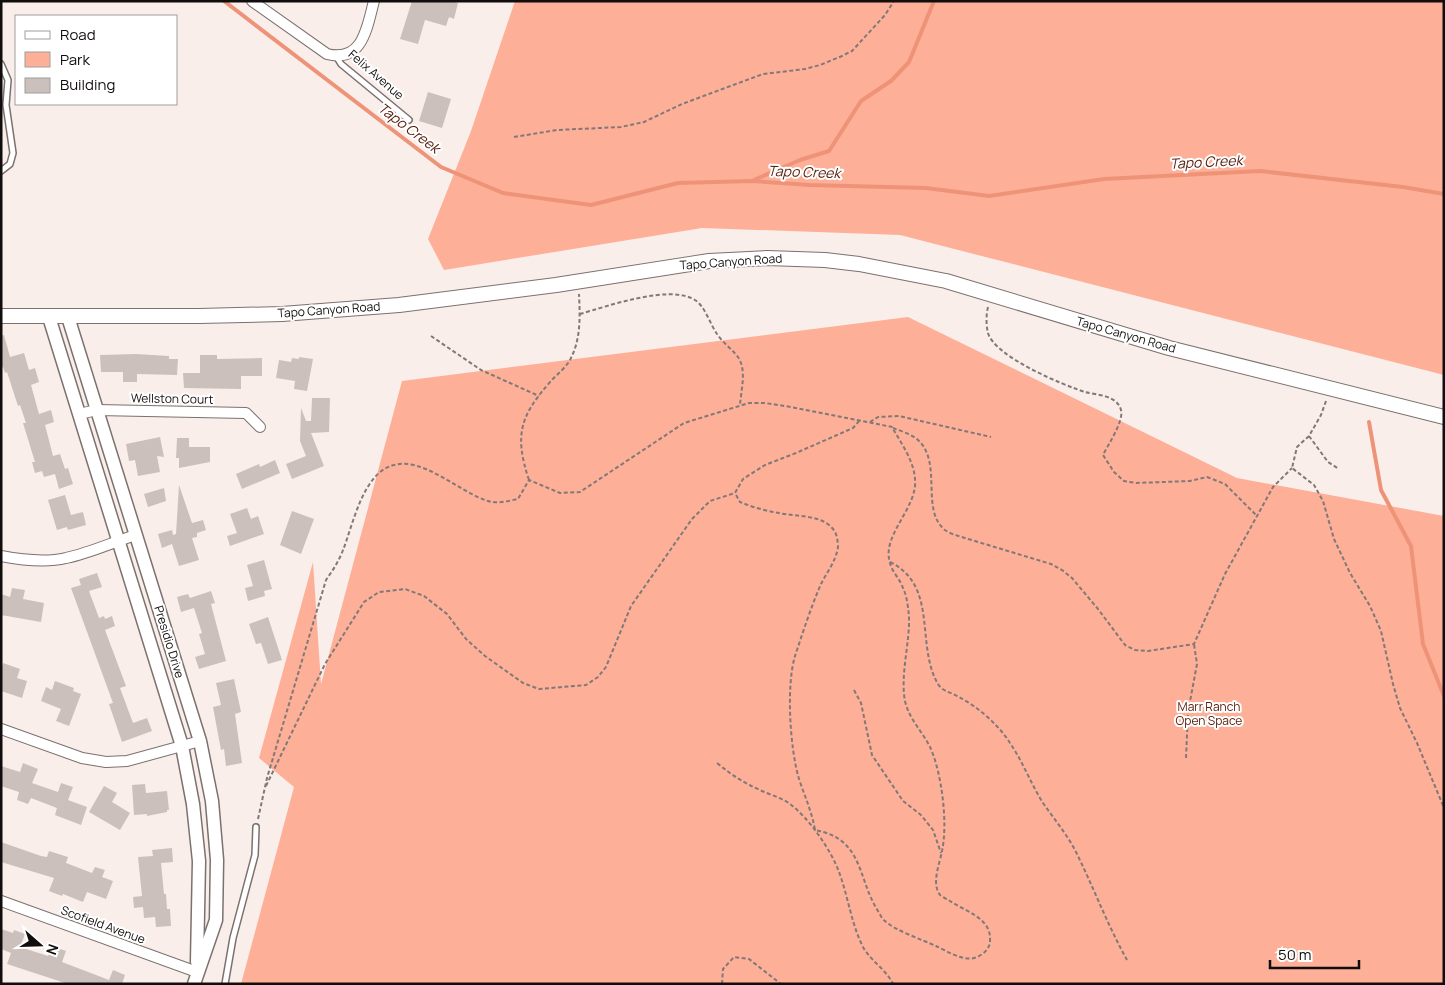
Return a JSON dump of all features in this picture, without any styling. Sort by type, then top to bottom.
[{"type":"main road","name":"Tapo Canyon Road","points":[[1,316],[199,316],[292,313],[399,305],[579,281],[709,261],[777,258],[825,260],[869,265],[946,281],[1169,348],[1444,417]]},
{"type":"street","name":"Felix Avenue","points":[[252,1],[328,54],[336,56]]},
{"type":"street","points":[[336,56],[348,54],[360,44],[365,34],[374,1]]},
{"type":"street","name":"Presidio Drive","points":[[49,317],[182,746],[193,804],[199,860],[196,978]]},
{"type":"street","name":"Presidio Drive","points":[[68,317],[200,742],[212,801],[217,870],[216,920],[196,978]]},
{"type":"street","name":"Wellston Court","points":[[79,414],[98,410],[246,413],[260,427]]},
{"type":"street","points":[[1,556],[16,559],[43,560],[66,558],[136,535]]},
{"type":"street","points":[[1,729],[82,758],[106,762],[128,761],[200,742]]},
{"type":"street","name":"Scofield Avenue","points":[[1,901],[196,978]]},
{"type":"lane","name":"Felix Avenue","points":[[336,56],[341,64],[409,120]]},
{"type":"lane","points":[[1,64],[8,80],[6,105],[13,153],[10,164],[1,171]]},
{"type":"lane","points":[[225,984],[233,938],[255,855],[256,827]]},
{"type":"path","points":[[514,137],[557,130],[621,127],[644,122],[682,104],[763,74],[805,69],[820,65],[852,51],[885,15],[894,1]]},
{"type":"path","points":[[256,827],[267,778],[326,580],[337,565],[362,499],[370,484],[384,469],[403,463],[435,472],[445,480],[488,501],[504,502],[518,499],[529,480],[523,461],[520,438],[522,424],[530,409],[570,360],[578,341],[580,314],[579,281]]},
{"type":"path","points":[[580,314],[661,294],[686,296],[694,299],[703,307],[709,322],[738,358],[743,370],[740,406]]},
{"type":"path","points":[[991,295],[986,315],[989,335],[999,348],[1016,361],[1066,385],[1106,396],[1116,402],[1121,409],[1122,418],[1102,455],[1114,472],[1124,481],[1136,483],[1190,481],[1208,477],[1225,484],[1257,516]]},
{"type":"path","points":[[431,336],[481,370],[540,396]]},
{"type":"path","points":[[1186,758],[1188,712],[1197,664],[1194,644],[1225,574],[1273,487],[1292,468],[1297,447],[1309,436],[1324,407],[1329,388]]},
{"type":"path","points":[[529,480],[560,493],[580,492],[684,423],[749,403],[765,403],[892,427],[918,440],[925,450],[930,465],[935,515],[945,530],[955,535],[1051,564],[1062,570],[1072,578],[1098,608],[1125,645],[1135,650],[1148,651],[1194,644]]},
{"type":"path","points":[[870,422],[878,417],[900,416],[992,437]]},
{"type":"path","points":[[265,789],[325,664],[364,602],[379,592],[405,589],[424,596],[446,614],[466,639],[485,656],[523,683],[539,689],[586,685],[598,677],[606,667],[631,606],[692,519],[710,501],[735,494],[743,479],[765,465],[796,454],[854,428],[860,420]]},
{"type":"path","points":[[814,830],[829,832],[841,840],[856,857],[872,902],[884,921],[956,955],[974,958],[982,954],[990,946],[991,938],[982,919],[940,895],[936,884],[945,838],[942,794],[937,765],[929,746],[908,714],[904,698],[909,614],[903,588],[889,562],[893,533],[908,508],[916,480],[908,455],[892,427]]},
{"type":"path","points":[[1309,436],[1328,462],[1338,469]]},
{"type":"path","points":[[1292,468],[1314,485],[1323,501],[1334,539],[1350,573],[1370,606],[1381,632],[1400,708],[1444,808]]},
{"type":"path","points":[[735,494],[740,502],[780,514],[811,518],[827,523],[835,532],[838,545],[833,564],[822,584],[795,658],[791,687],[791,726],[798,778],[813,815],[814,830]]},
{"type":"path","points":[[889,562],[906,572],[919,595],[923,609],[930,660],[939,686],[981,712],[997,726],[1010,742],[1043,803],[1070,841],[1102,912],[1127,960]]},
{"type":"path","points":[[854,690],[861,703],[872,755],[903,801],[921,815],[933,830],[942,854]]},
{"type":"path","points":[[717,763],[735,778],[789,803],[806,818],[839,871],[852,918],[862,945],[891,978],[893,984]]},
{"type":"path","points":[[722,984],[723,969],[734,957],[749,959],[781,984]]},
{"type":"green space","points":[[515,1],[1444,1],[1444,375],[900,235],[702,228],[444,270],[428,239],[471,131]]},
{"type":"green space","name":"Marr Ranch Open Space","points":[[908,317],[1237,478],[1444,516],[1444,984],[241,984],[294,787],[259,758],[313,562],[321,684],[402,381]]},
{"type":"building","points":[[412,1],[451,1],[458,3],[454,19],[449,17],[446,26],[425,20],[418,44],[400,39]]},
{"type":"building","points":[[428,92],[451,99],[442,128],[419,121]]},
{"type":"building","points":[[4,335],[10,357],[24,353],[29,370],[35,368],[39,382],[31,385],[39,414],[51,410],[54,422],[45,425],[53,456],[60,454],[65,469],[68,468],[73,484],[59,489],[55,474],[44,477],[42,471],[35,473],[32,462],[35,462],[23,423],[26,423],[20,405],[18,406],[7,372],[5,373],[3,367],[1,368],[1,336]]},
{"type":"building","points":[[136,354],[169,356],[169,359],[178,359],[177,375],[137,374],[137,382],[123,382],[123,372],[101,372],[100,355]]},
{"type":"building","points":[[200,355],[217,355],[217,359],[262,358],[262,376],[241,376],[241,389],[184,388],[183,373],[200,373]]},
{"type":"building","points":[[299,357],[313,359],[307,391],[294,389],[295,381],[276,378],[279,360],[291,362],[292,358],[299,359]]},
{"type":"building","points":[[312,398],[330,398],[329,432],[311,433],[324,466],[292,479],[286,464],[306,456],[300,441],[301,408],[306,421],[311,421]]},
{"type":"building","points":[[160,437],[164,457],[157,456],[160,472],[138,476],[135,460],[129,461],[126,444]]},
{"type":"building","points":[[177,438],[189,438],[189,447],[210,447],[210,462],[179,468],[179,458],[176,458]]},
{"type":"building","points":[[275,460],[280,473],[242,489],[236,474],[259,464],[260,467]]},
{"type":"building","points":[[179,485],[192,523],[203,520],[206,530],[197,533],[197,537],[192,538],[199,560],[179,566],[172,544],[162,548],[158,534],[172,530],[173,535],[176,534]]},
{"type":"building","points":[[164,488],[166,501],[148,507],[144,494]]},
{"type":"building","points":[[65,495],[71,515],[83,512],[86,525],[68,530],[67,527],[57,530],[48,500]]},
{"type":"building","points":[[247,508],[251,519],[258,516],[264,534],[230,546],[227,536],[237,533],[230,514]]},
{"type":"building","points":[[292,511],[314,519],[301,554],[280,545]]},
{"type":"building","points":[[264,560],[272,589],[264,591],[265,596],[248,601],[245,588],[253,586],[247,565]]},
{"type":"building","points":[[97,573],[102,587],[89,591],[99,618],[104,616],[105,619],[112,616],[115,626],[105,630],[126,686],[120,688],[133,723],[147,718],[152,731],[122,742],[109,704],[113,703],[71,588],[81,585],[79,579]]},
{"type":"building","points":[[12,588],[25,590],[23,599],[44,603],[41,622],[1,615],[1,594],[10,597]]},
{"type":"building","points":[[211,591],[215,603],[211,604],[226,661],[199,669],[195,657],[205,654],[199,634],[202,633],[194,608],[181,612],[177,597],[188,594],[190,598]]},
{"type":"building","points":[[268,617],[282,660],[268,664],[261,643],[256,644],[249,624]]},
{"type":"building","points":[[3,663],[20,669],[17,678],[27,681],[22,698],[1,691],[1,669]]},
{"type":"building","points":[[234,679],[241,712],[235,714],[242,763],[226,766],[224,749],[221,750],[213,707],[221,705],[216,683]]},
{"type":"building","points":[[55,681],[74,688],[73,691],[81,694],[69,726],[56,721],[61,709],[41,701],[46,687],[52,690]]},
{"type":"building","points":[[23,763],[38,769],[32,783],[58,792],[61,783],[73,787],[68,800],[87,807],[81,825],[55,815],[57,808],[31,798],[28,804],[17,800],[19,792],[1,786],[1,766],[20,772]]},
{"type":"building","points":[[145,784],[146,793],[167,791],[169,810],[167,812],[147,816],[147,814],[134,815],[132,785]]},
{"type":"building","points":[[104,786],[117,793],[112,802],[130,813],[120,830],[89,812]]},
{"type":"building","points":[[1,842],[41,856],[47,857],[49,851],[68,857],[66,863],[92,873],[95,867],[105,870],[102,877],[113,881],[106,899],[87,892],[83,902],[49,891],[54,878],[1,862]]},
{"type":"building","points":[[172,848],[173,862],[161,863],[164,894],[166,894],[167,909],[170,909],[171,926],[156,927],[155,917],[144,918],[143,907],[134,908],[133,897],[142,896],[138,857],[153,856],[152,850]]},
{"type":"building","points":[[1,929],[13,933],[14,930],[25,934],[20,947],[48,956],[52,946],[66,951],[62,962],[109,980],[113,970],[125,975],[122,984],[68,984],[7,964],[11,953],[1,949]]},
{"type":"waterway","name":"Tapo Creek","points":[[224,1],[441,167],[503,193],[591,205],[678,183],[752,181],[809,185],[926,188],[989,196],[1104,179],[1260,171],[1403,187],[1444,194]]},
{"type":"waterway","points":[[754,180],[800,160],[829,151],[861,101],[891,81],[909,62],[934,1]]},
{"type":"waterway","points":[[1369,422],[1381,490],[1411,546],[1423,644],[1444,696]]}]
